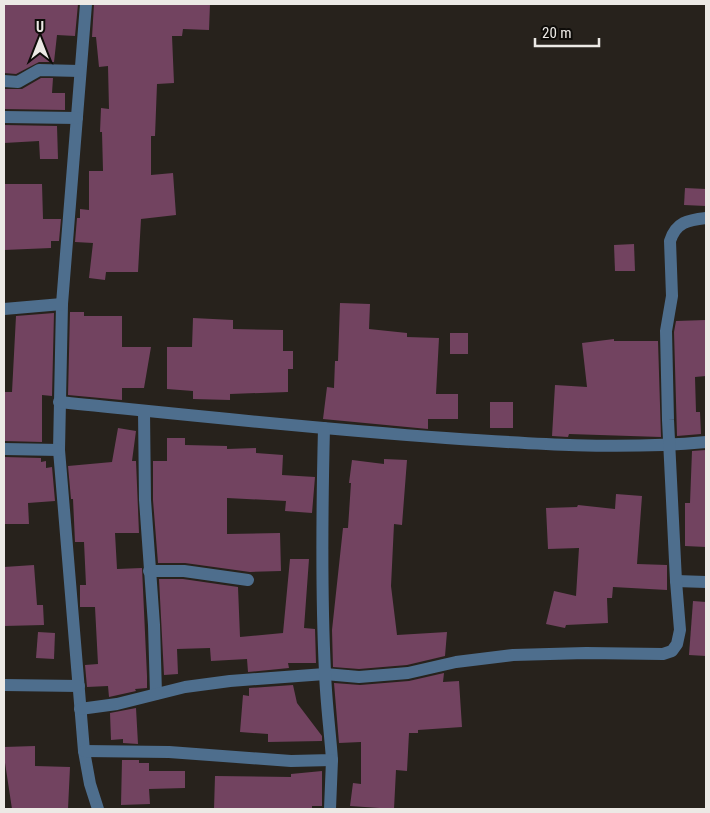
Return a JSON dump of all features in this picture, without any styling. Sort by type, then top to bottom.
[{"type":"street","points":[[86,4],[62,304],[59,450],[84,751],[90,784],[98,809]]},
{"type":"street","points":[[4,81],[18,82],[39,70],[80,71]]},
{"type":"street","points":[[4,117],[76,118]]},
{"type":"street","points":[[80,709],[117,704],[185,687],[230,681],[325,674],[359,677],[408,673],[456,662],[513,655],[586,653],[663,654],[672,651],[677,644],[680,630],[669,445],[666,331],[672,296],[670,241],[672,232],[677,226],[691,220],[706,218]]},
{"type":"street","points":[[4,309],[62,304]]},
{"type":"street","points":[[59,402],[324,428],[563,446],[669,445],[706,442]]},
{"type":"street","points":[[144,411],[145,500],[154,624],[156,694]]},
{"type":"street","points":[[324,428],[322,521],[325,674],[332,760],[330,809]]},
{"type":"street","points":[[4,449],[59,450]]},
{"type":"street","points":[[149,570],[184,570],[248,580]]},
{"type":"street","points":[[676,581],[706,582]]},
{"type":"street","points":[[4,685],[79,686]]},
{"type":"street","points":[[84,751],[169,752],[291,761],[332,760]]},
{"type":"building","points":[[4,4],[78,4],[75,36],[57,35],[54,62],[39,62],[16,74],[4,73]]},
{"type":"building","points":[[94,4],[210,4],[209,30],[183,29],[182,36],[172,36],[174,83],[157,84],[155,136],[151,136],[151,175],[173,173],[176,215],[141,219],[138,272],[106,272],[105,280],[89,278],[93,243],[75,242],[77,218],[80,218],[80,209],[89,210],[89,171],[103,171],[102,132],[100,132],[101,108],[109,109],[108,66],[99,67],[96,37],[92,37]]},
{"type":"building","points":[[41,78],[53,78],[52,93],[65,93],[65,110],[4,109],[4,89],[22,89]]},
{"type":"building","points":[[4,125],[57,126],[58,159],[40,159],[39,141],[4,143]]},
{"type":"building","points":[[4,184],[42,184],[43,219],[61,219],[59,241],[51,241],[51,248],[4,250]]},
{"type":"building","points":[[685,188],[706,189],[706,206],[684,205]]},
{"type":"building","points":[[634,244],[635,271],[615,271],[614,245]]},
{"type":"building","points":[[340,303],[370,304],[369,329],[407,333],[407,337],[439,338],[436,394],[458,394],[458,419],[428,419],[428,429],[323,419],[327,387],[334,388],[335,361],[338,361]]},
{"type":"building","points":[[70,312],[84,312],[84,316],[122,316],[122,347],[151,347],[144,388],[122,388],[122,400],[68,395]]},
{"type":"building","points":[[54,313],[52,396],[42,395],[42,442],[4,441],[4,392],[12,392],[16,316]]},
{"type":"building","points":[[193,318],[233,320],[233,329],[283,330],[283,351],[293,351],[293,369],[288,369],[288,392],[230,394],[230,400],[193,399],[193,391],[167,389],[167,347],[192,347]]},
{"type":"building","points":[[706,320],[706,376],[695,377],[696,412],[700,412],[701,434],[677,436],[674,332],[676,321]]},
{"type":"building","points":[[450,333],[468,333],[468,354],[450,354]]},
{"type":"building","points":[[614,339],[614,341],[658,341],[661,437],[569,434],[568,437],[552,436],[555,385],[587,387],[582,343]]},
{"type":"building","points":[[490,402],[513,402],[513,428],[490,428]]},
{"type":"building","points":[[118,428],[136,431],[132,461],[136,461],[139,533],[115,533],[117,569],[142,568],[147,688],[135,689],[136,691],[109,697],[108,686],[87,687],[85,665],[98,664],[95,607],[80,607],[80,585],[86,585],[84,542],[75,542],[73,499],[71,499],[68,466],[112,462]]},
{"type":"building","points":[[167,438],[185,438],[185,445],[227,446],[227,449],[256,448],[256,453],[283,455],[282,475],[315,477],[312,513],[285,511],[286,501],[227,498],[227,534],[280,533],[281,571],[250,572],[185,563],[158,563],[153,500],[153,461],[167,461]]},
{"type":"building","points":[[706,450],[706,547],[685,546],[685,503],[690,503],[692,451]]},
{"type":"building","points":[[4,457],[41,458],[41,462],[46,461],[46,468],[52,467],[55,501],[28,503],[29,524],[4,524]]},
{"type":"building","points":[[384,459],[407,460],[402,525],[394,524],[391,586],[397,635],[447,632],[445,656],[407,665],[359,669],[333,667],[332,630],[343,528],[348,528],[351,483],[349,483],[352,460],[384,464]]},
{"type":"building","points":[[616,494],[642,496],[637,564],[667,565],[667,590],[613,587],[612,598],[607,598],[608,623],[566,625],[565,628],[546,624],[554,591],[576,596],[579,548],[548,549],[546,508],[577,507],[578,505],[615,509]]},
{"type":"building","points":[[290,559],[309,559],[304,628],[315,629],[316,663],[288,663],[289,668],[248,672],[247,659],[211,661],[210,648],[177,649],[178,674],[164,675],[159,579],[183,579],[238,587],[240,637],[283,633]]},
{"type":"building","points":[[34,565],[37,605],[43,605],[44,625],[4,626],[4,567]]},
{"type":"building","points":[[693,601],[706,602],[706,656],[689,655]]},
{"type":"building","points":[[38,632],[55,633],[54,659],[36,658]]},
{"type":"building","points":[[444,673],[443,682],[459,681],[462,727],[418,730],[418,733],[409,733],[407,771],[396,770],[394,809],[350,806],[353,783],[361,784],[361,742],[339,743],[334,683],[360,685],[409,681]]},
{"type":"building","points":[[293,685],[297,703],[322,736],[322,741],[268,742],[268,734],[240,732],[243,695],[249,696],[249,688]]},
{"type":"building","points":[[136,708],[138,744],[123,743],[123,739],[111,740],[110,713]]},
{"type":"building","points":[[35,746],[35,766],[70,767],[68,809],[12,809],[4,747]]},
{"type":"building","points":[[122,760],[139,760],[139,763],[149,763],[149,771],[185,771],[185,788],[149,789],[150,804],[121,805]]},
{"type":"building","points":[[322,771],[322,806],[312,806],[312,809],[214,809],[215,776],[291,777],[291,774]]}]
